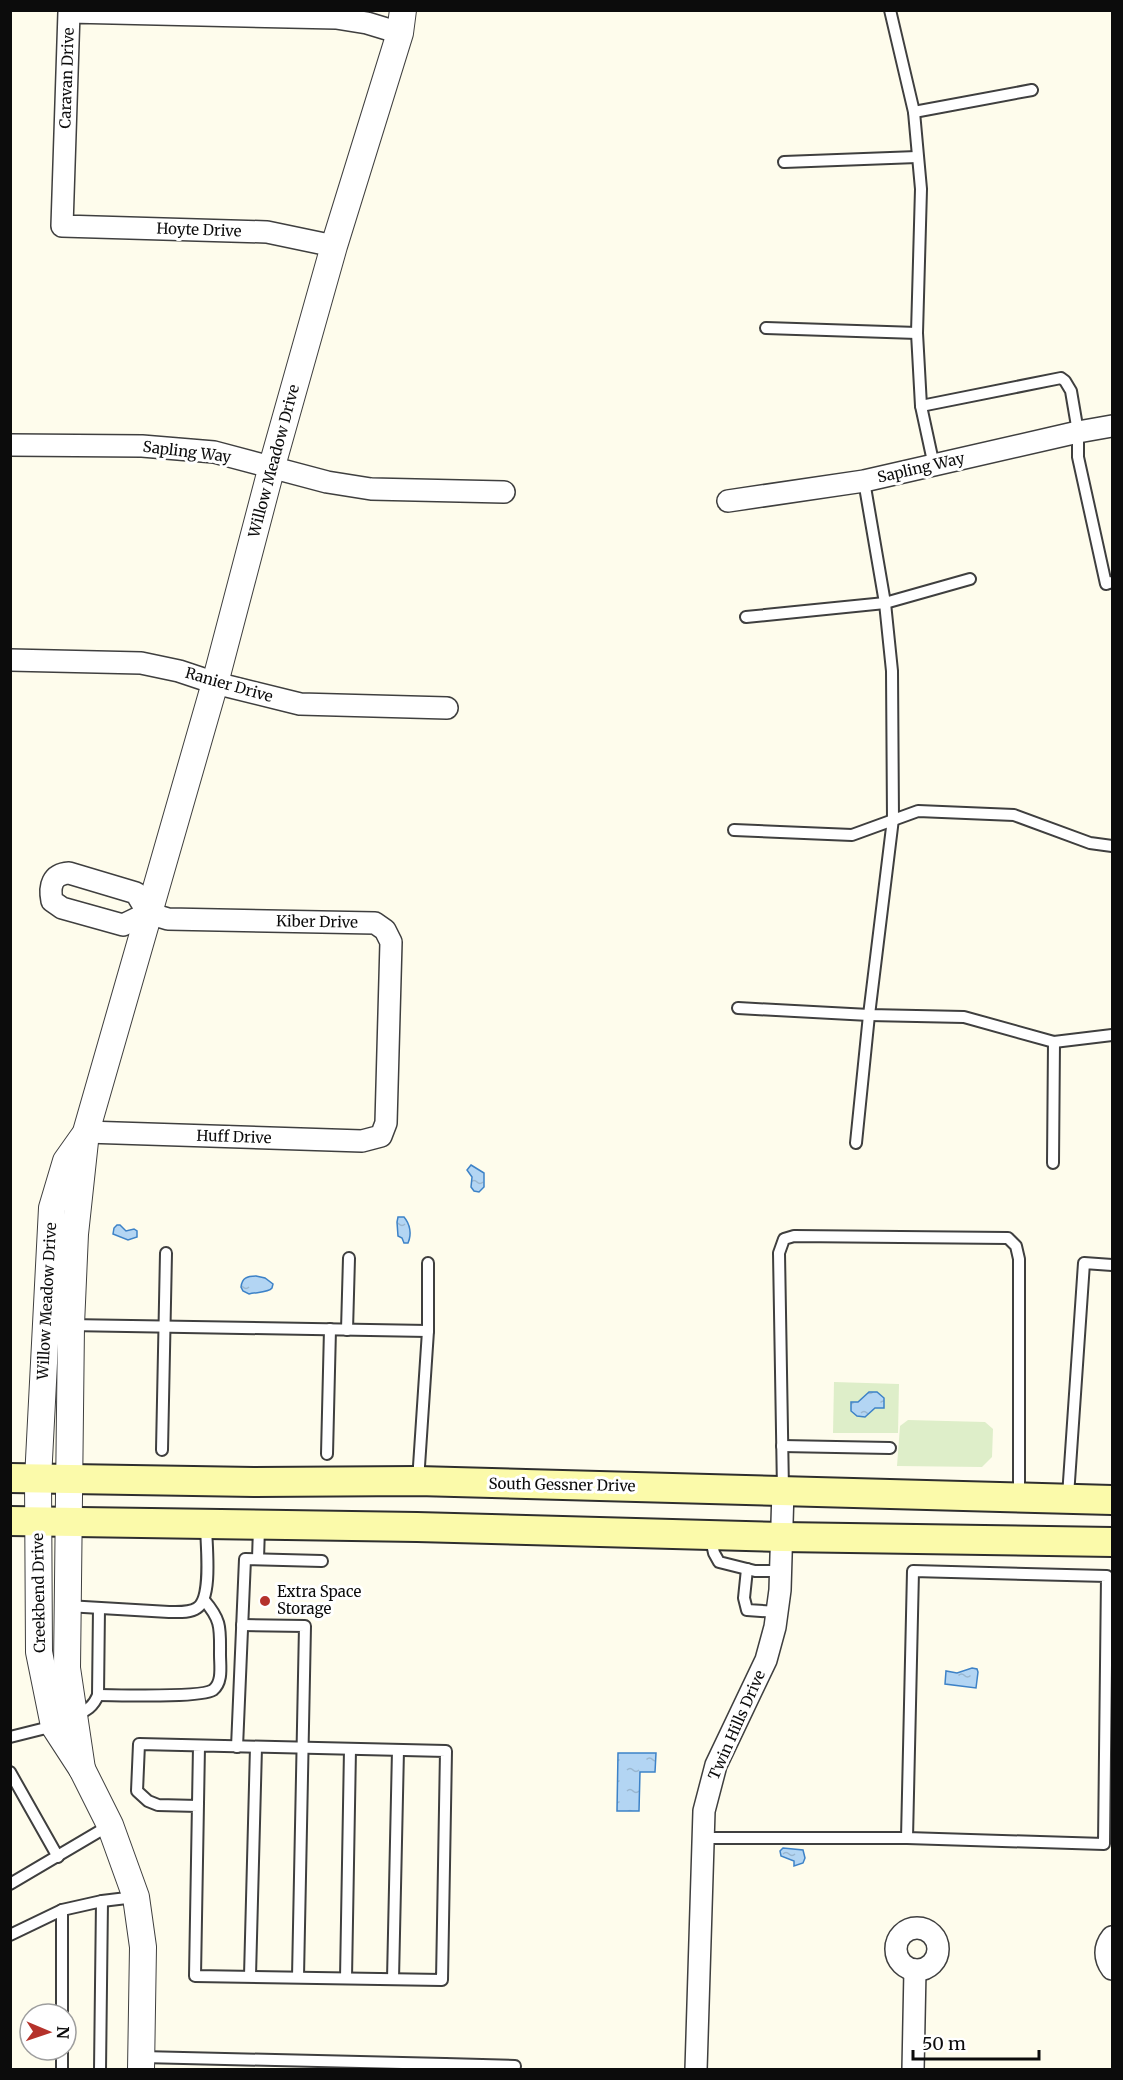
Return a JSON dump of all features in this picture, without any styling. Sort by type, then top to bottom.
[{"type":"main road","name":"South Gessner Drive","points":[[24,1478],[254,1482],[418,1481],[1110,1500]]},
{"type":"main road","points":[[417,1527],[418,1481]]},
{"type":"main road","points":[[24,1521],[417,1527],[782,1537],[1109,1541],[1110,1500]]},
{"type":"street","name":"Caravan Drive","points":[[63,226],[69,12],[336,18],[367,23],[402,22]]},
{"type":"street","name":"Willow Meadow Drive","points":[[68,1479],[75,1234],[86,1131],[215,683],[272,466],[334,246],[402,22]]},
{"type":"street","name":"Hoyte Drive","points":[[63,226],[267,232],[334,246]]},
{"type":"street","name":"Sapling Way","points":[[728,501],[864,481],[1113,426]]},
{"type":"street","name":"Sapling Way","points":[[10,446],[142,446],[214,452],[327,482],[371,489],[504,492]]},
{"type":"street","name":"Ranier Drive","points":[[10,660],[141,663],[300,704],[447,708]]},
{"type":"street","name":"Kiber Drive","points":[[148,913],[168,919],[375,923],[385,930],[391,942],[386,1123],[381,1136]]},
{"type":"street","name":"Willow Meadow Drive","points":[[24,1478],[45,1326],[52,1208],[66,1161],[86,1131]]},
{"type":"street","name":"Huff Drive","points":[[86,1131],[362,1141],[381,1136]]},
{"type":"street","name":"Creekbend Drive","points":[[24,1478],[24,1521],[39,1652],[82,1769],[110,1825],[136,1897],[143,1947],[142,2063]]},
{"type":"street","name":"Creekbend Drive","points":[[64,1721],[67,1668],[68,1479]]},
{"type":"street","name":"Twin Hills Drive","points":[[696,2070],[704,1811],[716,1765],[766,1660],[777,1612],[781,1571],[783,1490]]},
{"type":"street","points":[[1113,1937],[1107,1945],[1106,1953],[1107,1961],[1113,1969]]},
{"type":"street","points":[[913,2070],[915,1970]]},
{"type":"lane","points":[[890,10],[914,112],[921,189],[916,333],[921,406],[934,466]]},
{"type":"lane","points":[[914,112],[1032,90]]},
{"type":"lane","points":[[784,162],[917,157]]},
{"type":"lane","points":[[766,328],[916,333]]},
{"type":"lane","points":[[921,406],[1060,378],[1065,381],[1071,391],[1078,432],[1078,457],[1106,584],[1113,582]]},
{"type":"lane","points":[[856,1143],[868,1015],[893,819],[892,671],[885,603],[864,481]]},
{"type":"lane","points":[[746,617],[885,603],[970,579]]},
{"type":"lane","points":[[734,830],[852,835],[918,811],[1014,815],[1090,843],[1113,846]]},
{"type":"lane","points":[[738,1008],[868,1015],[964,1017],[1054,1042],[1113,1035]]},
{"type":"lane","points":[[1053,1162],[1054,1042]]},
{"type":"lane","points":[[783,1490],[779,1253],[784,1239],[794,1236],[1008,1238],[1016,1246],[1019,1259],[1019,1499]]},
{"type":"lane","points":[[162,1450],[166,1253]]},
{"type":"lane","points":[[347,1330],[349,1258]]},
{"type":"lane","points":[[418,1481],[428,1331],[428,1263]]},
{"type":"lane","points":[[1067,1500],[1084,1263],[1113,1265]]},
{"type":"lane","points":[[45,1326],[428,1331]]},
{"type":"lane","points":[[327,1454],[330,1329]]},
{"type":"lane","points":[[782,1446],[890,1448]]},
{"type":"lane","points":[[67,1605],[185,1612],[197,1609],[204,1599],[207,1588],[206,1524]]},
{"type":"lane","points":[[258,1559],[259,1526]]},
{"type":"lane","points":[[710,1535],[714,1553],[719,1562],[755,1571],[781,1571]]},
{"type":"lane","points":[[237,1747],[245,1559],[322,1561]]},
{"type":"lane","points":[[747,1569],[744,1599],[747,1610],[777,1612]]},
{"type":"lane","points":[[702,1838],[907,1838],[1104,1844],[1107,1576],[913,1571],[907,1838]]},
{"type":"lane","points":[[98,1695],[194,1694],[212,1690],[218,1684],[220,1675],[220,1631],[219,1620],[204,1599]]},
{"type":"lane","points":[[10,1737],[64,1721],[95,1704],[98,1695],[99,1608]]},
{"type":"lane","points":[[242,1625],[305,1626],[298,1977]]},
{"type":"lane","points":[[198,1806],[158,1805],[148,1802],[137,1791],[138,1744],[446,1751],[442,1980],[195,1976],[198,1806],[199,1746]]},
{"type":"lane","points":[[250,1976],[256,1747]]},
{"type":"lane","points":[[346,1978],[350,1749]]},
{"type":"lane","points":[[393,1979],[398,1750]]},
{"type":"lane","points":[[10,1772],[58,1857]]},
{"type":"lane","points":[[10,1884],[110,1825]]},
{"type":"lane","points":[[10,1935],[62,1910],[102,1901],[136,1897]]},
{"type":"lane","points":[[100,2070],[102,1901]]},
{"type":"lane","points":[[62,1910],[62,2002]]},
{"type":"lane","points":[[142,2063],[514,2066],[514,2070]]},
{"type":"green space","points":[[834,1382],[899,1384],[898,1433],[833,1433]]},
{"type":"green space","points":[[908,1420],[985,1422],[993,1429],[992,1457],[982,1467],[897,1466],[900,1426]]},
{"type":"water","points":[[471,1165],[484,1173],[484,1187],[479,1192],[474,1191],[471,1187],[472,1177],[467,1170]]},
{"type":"water","points":[[398,1217],[404,1217],[409,1226],[408,1243],[404,1243],[398,1236]]},
{"type":"water","points":[[117,1225],[126,1231],[134,1229],[137,1231],[137,1237],[128,1240],[113,1234]]},
{"type":"water","points":[[256,1276],[265,1278],[273,1284],[272,1288],[265,1292],[249,1294],[243,1291],[241,1287],[244,1280]]},
{"type":"water","points":[[869,1392],[877,1392],[884,1398],[884,1408],[875,1408],[865,1417],[857,1416],[851,1411],[851,1402],[858,1402]]},
{"type":"water","points":[[972,1668],[977,1669],[978,1672],[976,1688],[945,1684],[946,1671],[957,1673]]},
{"type":"water","points":[[618,1753],[656,1753],[655,1772],[640,1772],[639,1811],[617,1811]]},
{"type":"water","points":[[783,1848],[803,1850],[805,1858],[803,1863],[794,1866],[794,1861],[781,1856],[780,1851]]},
{"type":"place","name":"Extra Space Storage","points":[[265,1601]]}]
